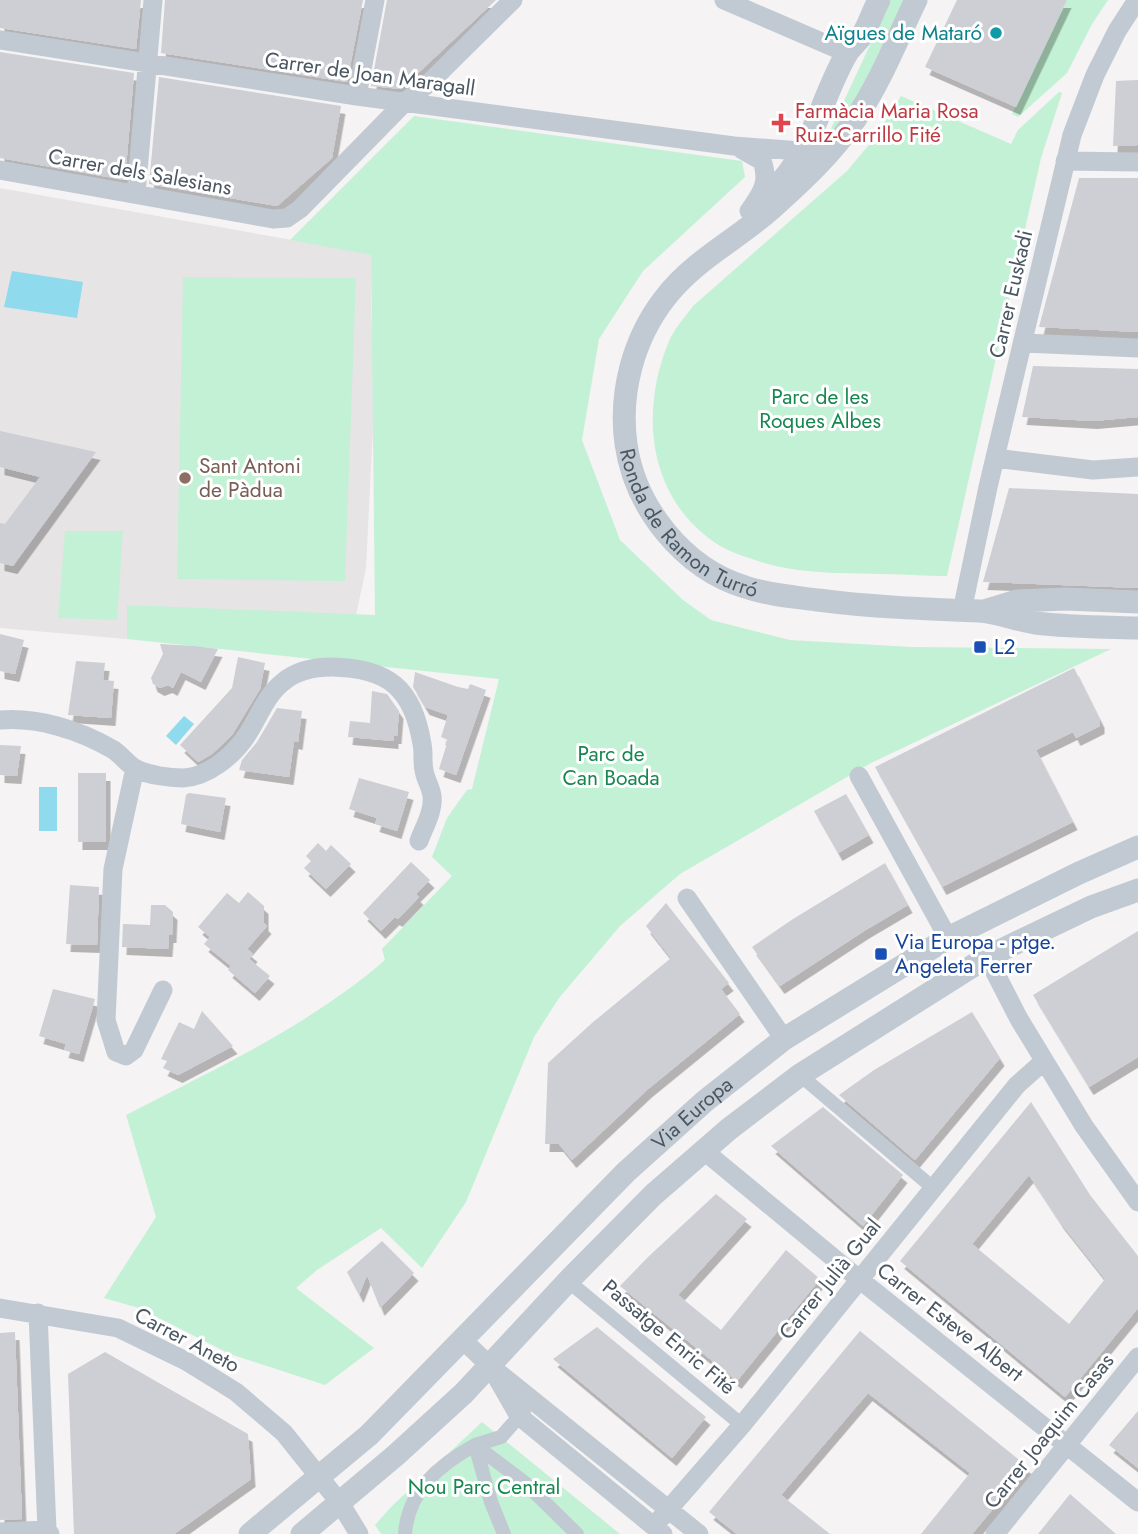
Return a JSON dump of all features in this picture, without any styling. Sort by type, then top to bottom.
[{"type":"street","points":[[136,194],[153,0]]},
{"type":"street","points":[[358,96],[375,0]]},
{"type":"street","points":[[405,102],[429,83],[513,0]]},
{"type":"street","points":[[724,0],[847,53]]},
{"type":"street","points":[[715,251],[735,224],[779,184],[802,152],[847,53],[862,36],[879,0]]},
{"type":"street","points":[[715,251],[768,212],[831,150],[863,106],[916,0]]},
{"type":"street","name":"Carrer Euskadi","points":[[973,611],[995,458],[1065,161],[1095,75],[1117,31],[1137,0]]},
{"type":"street","name":"Carrer de Joan Maragall","points":[[0,40],[358,96],[734,146],[802,152],[831,150]]},
{"type":"street","name":"Carrer dels Salesians","points":[[0,170],[273,219],[287,218],[300,209],[405,102]]},
{"type":"street","name":"Carrer de Joan Maragall","points":[[734,146],[762,161],[766,171],[762,192],[749,211]]},
{"type":"street","points":[[1065,161],[1138,162]]},
{"type":"street","name":"Ronda de Ramon Turró","points":[[715,251],[678,282],[654,313],[636,352],[627,380],[624,400],[628,452],[634,475],[654,516],[669,537],[719,577],[743,587],[775,594],[840,603],[973,611],[1050,625],[1138,628]]},
{"type":"street","points":[[1024,343],[1138,348]]},
{"type":"street","points":[[995,458],[1093,470],[1138,467]]},
{"type":"street","name":"Ronda de Ramon Turró","points":[[973,611],[1017,601],[1066,599],[1138,602]]},
{"type":"street","points":[[0,720],[14,719],[47,724],[83,734],[115,750],[135,768],[167,777],[196,776],[214,767],[232,752],[246,737],[267,699],[291,676],[314,667],[368,670],[388,678],[401,692],[412,708],[420,728],[424,771],[432,795],[431,809],[419,841]]},
{"type":"street","points":[[135,768],[113,869],[106,1020],[116,1052],[126,1056],[134,1050],[163,990]]},
{"type":"street","points":[[859,776],[948,938]]},
{"type":"street","name":"Via Europa","points":[[250,1534],[369,1434],[626,1172],[705,1101],[784,1039],[948,938],[1138,847]]},
{"type":"street","name":"Via Europa","points":[[302,1534],[396,1455],[464,1393],[568,1281],[653,1195],[703,1150],[800,1075],[987,957],[1091,907],[1138,890]]},
{"type":"street","points":[[687,898],[784,1039]]},
{"type":"street","points":[[987,957],[1044,1061],[1084,1126],[1138,1202]]},
{"type":"street","name":"Carrer Julià Gual","points":[[658,1530],[669,1510],[742,1425],[932,1187],[1017,1085],[1044,1061]]},
{"type":"street","points":[[800,1075],[932,1187]]},
{"type":"street","name":"Carrer Esteve Albert","points":[[703,1150],[859,1279],[1138,1502]]},
{"type":"street","name":"Passatge Enric Fité","points":[[568,1281],[742,1425]]},
{"type":"street","name":"Carrer Aneto","points":[[0,1308],[118,1328],[186,1361],[236,1392],[284,1433],[318,1476]]},
{"type":"street","points":[[0,1532],[49,1532],[38,1313]]},
{"type":"street","points":[[463,1340],[490,1366],[699,1534]]},
{"type":"street","name":"Carrer Joaquim Casas","points":[[995,1534],[1138,1357]]},
{"type":"street","points":[[490,1366],[519,1416],[658,1530]]},
{"type":"street","points":[[405,1534],[406,1514],[425,1482],[448,1460],[475,1445],[501,1437],[534,1400]]},
{"type":"street","points":[[475,1445],[491,1502],[504,1534]]},
{"type":"street","points":[[475,1445],[524,1482],[578,1534]]},
{"type":"street","points":[[318,1476],[340,1503],[359,1534]]},
{"type":"shaded area","name":"Sant Antoni de Pàdua","points":[[0,188],[371,254],[375,389],[366,568],[355,620],[127,605],[127,639],[0,628]]},
{"type":"green space","points":[[891,0],[913,0],[835,142],[828,135]]},
{"type":"green space","points":[[1067,0],[1108,0],[1092,24],[1067,73],[1018,117],[1012,114]]},
{"type":"green space","name":"Parc de les Roques Albes","points":[[1059,92],[1062,93],[1041,158],[947,576],[802,571],[741,555],[714,542],[692,523],[675,501],[663,476],[653,423],[654,395],[669,341],[693,306],[847,171],[873,140],[901,96],[1011,144],[1018,130]]},
{"type":"green space","name":"Parc de Can Boada","points":[[414,116],[742,161],[745,177],[643,271],[599,339],[582,440],[620,540],[683,600],[711,620],[790,640],[911,647],[1111,649],[871,763],[680,874],[620,926],[559,998],[534,1037],[466,1202],[422,1268],[381,1228],[317,1270],[296,1288],[374,1348],[325,1385],[230,1354],[139,1308],[104,1298],[156,1217],[126,1115],[293,1026],[356,984],[385,960],[382,949],[452,876],[432,857],[447,818],[467,790],[472,789],[499,679],[127,639],[127,605],[375,615],[371,255],[290,240]]},
{"type":"green space","points":[[183,277],[356,278],[345,581],[177,579]]},
{"type":"green space","points":[[65,531],[123,531],[117,620],[58,618]]},
{"type":"green space","name":"Nou Parc Central","points":[[482,1422],[620,1534],[381,1534],[375,1525],[392,1506]]},
{"type":"water","points":[[12,271],[83,282],[77,318],[4,307]]},
{"type":"water","points":[[184,716],[194,724],[176,745],[166,736]]},
{"type":"water","points":[[39,787],[57,787],[57,831],[39,831]]},
{"type":"building","points":[[0,0],[141,0],[136,49],[0,28]]},
{"type":"building","points":[[165,0],[363,0],[347,82],[161,53]]},
{"type":"building","points":[[387,0],[496,0],[401,89],[371,86]]},
{"type":"building","name":"Aïgues de Mataró","points":[[957,0],[1067,0],[1016,107],[925,67]]},
{"type":"building","points":[[0,52],[134,73],[125,180],[0,158]]},
{"type":"building","points":[[159,77],[341,106],[332,158],[277,206],[149,184]]},
{"type":"building","points":[[1138,80],[1138,145],[1113,146],[1116,81]]},
{"type":"building","points":[[1079,178],[1138,178],[1138,332],[1039,327]]},
{"type":"building","points":[[1033,366],[1138,369],[1138,417],[1093,421],[1022,417]]},
{"type":"building","points":[[0,431],[96,452],[13,566],[0,563],[0,523],[5,524],[40,477],[0,467]]},
{"type":"building","points":[[1009,488],[1138,494],[1138,588],[983,582]]},
{"type":"building","points":[[0,634],[24,640],[15,674],[0,671]]},
{"type":"building","points":[[160,644],[218,649],[201,682],[181,672],[173,688],[168,685],[160,688],[153,684],[151,678],[163,654]]},
{"type":"building","points":[[238,657],[265,663],[260,689],[232,735],[212,754],[198,762],[180,745],[232,688]]},
{"type":"building","points":[[76,661],[105,663],[103,680],[114,681],[111,718],[68,715]]},
{"type":"building","points":[[1074,668],[1100,720],[1100,726],[1076,738],[1073,732],[1036,750],[1073,822],[942,887],[875,767]]},
{"type":"building","points":[[415,672],[458,687],[468,689],[470,684],[486,690],[456,775],[439,769],[448,740],[441,737],[448,715],[425,707],[413,687]]},
{"type":"building","points":[[372,691],[387,694],[399,711],[397,736],[394,736],[394,741],[348,737],[350,721],[370,723]]},
{"type":"building","points":[[277,708],[302,711],[289,777],[239,770],[242,760],[257,742]]},
{"type":"building","points":[[0,745],[21,746],[17,776],[0,775]]},
{"type":"building","points":[[78,773],[106,773],[106,842],[78,842]]},
{"type":"building","points":[[359,778],[409,792],[397,831],[375,824],[377,818],[349,809]]},
{"type":"building","points":[[189,793],[226,798],[220,832],[181,824],[186,795]]},
{"type":"building","points":[[846,794],[869,835],[838,853],[814,811]]},
{"type":"building","points":[[318,843],[326,851],[331,845],[351,864],[326,889],[304,868],[311,861],[306,856]]},
{"type":"building","points":[[411,862],[430,880],[416,894],[419,897],[398,919],[395,917],[381,931],[363,913]]},
{"type":"building","points":[[885,863],[908,905],[780,986],[752,947]]},
{"type":"building","points":[[70,885],[99,887],[97,945],[66,944]]},
{"type":"building","points":[[248,892],[264,906],[264,923],[267,926],[247,949],[253,954],[249,959],[270,976],[255,993],[228,970],[231,966],[204,944],[210,937],[198,927],[227,893],[239,903]]},
{"type":"building","points":[[666,903],[729,983],[721,989],[740,1014],[648,1089],[572,1160],[559,1144],[545,1144],[548,1063],[671,958],[646,926]]},
{"type":"building","points":[[151,905],[165,905],[173,912],[168,949],[122,947],[123,924],[150,925]]},
{"type":"building","points":[[1138,931],[1138,1057],[1089,1087],[1033,995]]},
{"type":"building","points":[[53,989],[95,999],[79,1054],[64,1050],[66,1044],[39,1036]]},
{"type":"building","points":[[202,1011],[233,1046],[178,1075],[163,1068],[167,1061],[161,1059],[179,1022],[194,1029]]},
{"type":"building","points":[[972,1012],[1000,1058],[915,1160],[839,1095],[874,1070]]},
{"type":"building","points":[[1031,1102],[1090,1195],[1138,1256],[1138,1308],[1065,1397],[900,1261]],"holes":[[[1029,1175],[1060,1222],[1105,1279],[1069,1324],[972,1244]]]},
{"type":"building","points":[[823,1107],[903,1175],[863,1226],[771,1146]]},
{"type":"building","points":[[716,1194],[747,1219],[678,1295],[721,1330],[786,1250],[820,1279],[737,1381],[620,1286]]},
{"type":"building","points":[[382,1241],[414,1273],[380,1308],[367,1275],[359,1295],[347,1272]]},
{"type":"building","points":[[597,1327],[706,1417],[672,1458],[553,1359]]},
{"type":"building","points":[[860,1331],[1028,1467],[972,1534],[921,1534],[970,1473],[868,1393],[781,1495],[830,1534],[737,1534],[709,1512]]},
{"type":"building","points":[[15,1332],[22,1519],[0,1520],[0,1333]]},
{"type":"building","points":[[105,1352],[248,1434],[251,1479],[174,1534],[74,1534],[68,1374]]},
{"type":"building","points":[[1138,1411],[1138,1468],[1109,1445]]},
{"type":"building","points":[[1070,1494],[1116,1534],[1038,1534]]},
{"type":"place","name":"Aïgues de Mataró","points":[[996,33]]},
{"type":"place","name":"Farmàcia Maria Rosa Ruiz-Carrillo Fité","points":[[781,123]]},
{"type":"place","name":"Sant Antoni de Pàdua","points":[[185,478]]},
{"type":"place","name":"L2","points":[[980,647]]},
{"type":"place","name":"Via Europa - ptge. Angeleta Ferrer","points":[[881,954]]}]
